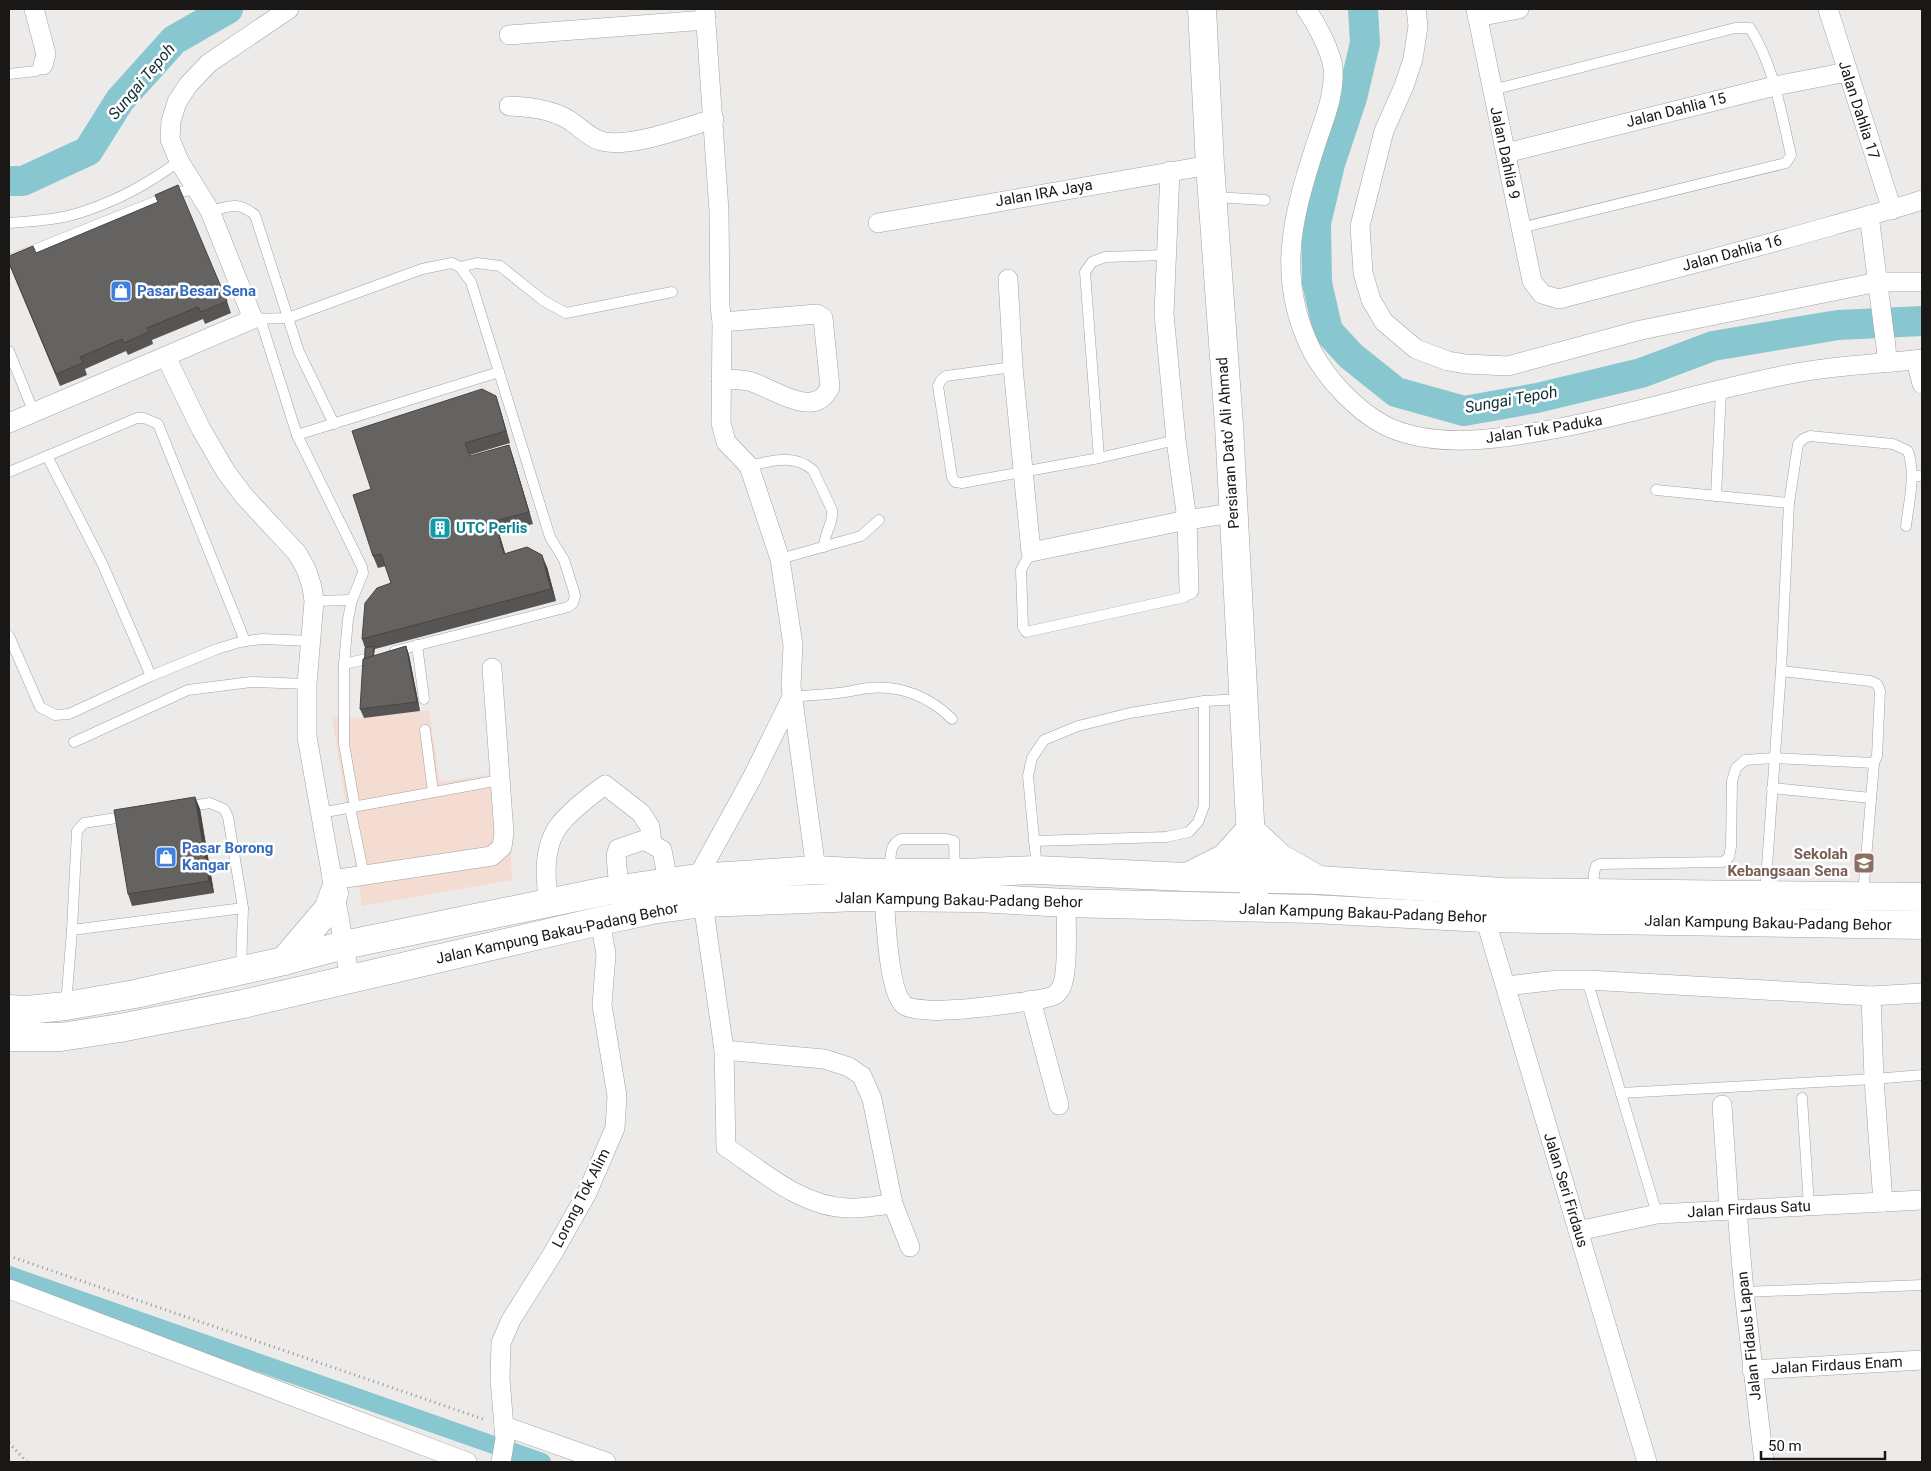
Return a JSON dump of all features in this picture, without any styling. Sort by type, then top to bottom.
[{"type":"street","points":[[34,9],[46,54],[43,64]]},
{"type":"street","points":[[9,423],[257,319],[210,211],[179,161],[170,139],[170,121],[177,102],[188,85],[208,63],[289,9]]},
{"type":"street","name":"Persiaran Dato' Ali Ahmad","points":[[1202,9],[1255,908]]},
{"type":"street","name":"Jalan Tuk Paduka","points":[[1306,9],[1317,27],[1333,66],[1333,81],[1330,101],[1298,200],[1292,230],[1292,295],[1299,324],[1318,363],[1336,386],[1362,409],[1383,424],[1415,436],[1472,440],[1510,437],[1595,422],[1721,390],[1887,355],[1919,360]]},
{"type":"street","points":[[1416,9],[1418,26],[1413,59],[1404,86],[1384,131],[1360,226],[1362,273],[1371,300],[1384,322],[1416,349],[1448,361],[1508,366],[1640,330],[1878,282],[1922,282]]},
{"type":"street","points":[[1477,13],[1519,9]]},
{"type":"street","name":"Jalan Dahlia 17","points":[[1828,9],[1892,210]]},
{"type":"street","name":"Jalan Dahlia 9","points":[[1477,13],[1532,281],[1542,294]]},
{"type":"street","points":[[509,35],[706,14],[719,211],[720,306],[722,322],[721,423],[726,442],[749,466],[780,560],[793,645],[792,697],[816,870]]},
{"type":"street","name":"Jalan Dahlia 15","points":[[1506,153],[1775,86],[1847,72]]},
{"type":"street","points":[[509,106],[552,112],[570,120],[594,138],[610,142],[630,142],[714,119]]},
{"type":"street","name":"Jalan IRA Jaya","points":[[878,223],[1210,164]]},
{"type":"street","points":[[1170,171],[1164,314],[1186,520],[1189,590]]},
{"type":"street","name":"Jalan Dahlia 16","points":[[1542,294],[1559,299],[1740,252],[1922,200]]},
{"type":"street","points":[[1869,215],[1887,355]]},
{"type":"street","points":[[1008,279],[1013,367],[1031,552],[1186,520],[1232,513]]},
{"type":"street","points":[[721,380],[751,382],[798,402],[820,401],[826,396],[830,387],[823,318],[817,314],[722,322]]},
{"type":"street","points":[[166,356],[201,430],[226,472],[244,496],[297,553],[306,569],[312,587],[314,601],[307,684],[307,737],[350,979]]},
{"type":"street","points":[[1919,360],[1922,384]]},
{"type":"street","points":[[333,887],[364,875],[492,856],[502,847],[504,833],[492,668]]},
{"type":"street","points":[[792,697],[700,891],[724,1050],[726,1147],[789,1190],[818,1203],[848,1208],[893,1204]]},
{"type":"street","points":[[549,902],[546,883],[548,854],[556,830],[589,798],[605,786],[641,813],[650,827],[652,843]]},
{"type":"street","points":[[1186,877],[1225,858],[1250,830],[1280,858],[1320,880]]},
{"type":"street","points":[[619,889],[616,856],[618,849],[644,840],[662,850],[668,882]]},
{"type":"street","name":"Jalan Kampung Bakau-Padang Behor","points":[[9,1037],[61,1037],[120,1028],[243,1004],[652,910],[700,891],[816,870],[887,885],[976,898],[1404,913],[1485,918],[1922,925]]},
{"type":"street","name":"Jalan Kampung Bakau-Padang Behor","points":[[15,1007],[66,1006],[135,994],[284,961],[344,945],[549,902],[668,882],[700,891],[843,897],[887,885],[955,873],[1037,870],[1186,877],[1320,880],[1502,892],[1922,896]]},
{"type":"street","points":[[887,885],[887,941],[897,995],[905,1005],[915,1008],[945,1010],[1031,1000],[1056,994],[1062,988],[1066,955],[1066,902]]},
{"type":"street","points":[[284,961],[330,908],[333,887]]},
{"type":"street","name":"Jalan Seri Firdaus","points":[[1485,918],[1647,1462]]},
{"type":"street","name":"Lorong Tok Alim","points":[[502,1462],[504,1432],[500,1379],[500,1343],[511,1320],[553,1253],[587,1193],[615,1128],[616,1096],[602,1005],[606,954],[600,921]]},
{"type":"street","points":[[1506,986],[1558,980],[1587,980],[1871,996],[1922,993]]},
{"type":"street","points":[[1871,996],[1874,1079],[1883,1202]]},
{"type":"street","points":[[1031,1000],[1060,1105]]},
{"type":"street","points":[[724,1050],[824,1060],[849,1067],[862,1076],[872,1099],[893,1204],[910,1247]]},
{"type":"street","name":"Jalan Fidaus Lapan","points":[[1722,1105],[1764,1462]]},
{"type":"street","name":"Jalan Firdaus Satu","points":[[1578,1231],[1657,1214],[1922,1200]]},
{"type":"street","points":[[9,1289],[467,1462]]},
{"type":"street","name":"Jalan Firdaus Enam","points":[[1752,1370],[1922,1360]]},
{"type":"street","points":[[504,1432],[606,1462]]},
{"type":"lane","points":[[1492,90],[1741,27],[1750,28],[1756,38],[1775,86],[1792,155],[1786,163],[1520,228]]},
{"type":"lane","points":[[9,74],[36,71],[43,64]]},
{"type":"lane","points":[[9,223],[48,220],[84,212],[136,189],[179,161]]},
{"type":"lane","points":[[136,189],[143,206]]},
{"type":"lane","points":[[9,260],[178,192],[197,189]]},
{"type":"lane","points":[[1213,196],[1265,200]]},
{"type":"lane","points":[[210,211],[234,205],[246,207],[255,215],[299,352],[334,424]]},
{"type":"lane","points":[[1099,458],[1085,272],[1092,262],[1105,257],[1166,255]]},
{"type":"lane","points":[[364,875],[344,744],[344,664],[348,619],[352,600],[363,573],[362,567],[297,435],[257,319],[288,318],[422,269],[452,263],[460,266],[477,263],[500,266],[544,300],[566,313],[672,292]]},
{"type":"lane","points":[[383,654],[568,607],[573,603],[575,595],[564,560],[550,538],[517,448],[499,372],[471,282],[460,266]]},
{"type":"lane","points":[[9,351],[34,413]]},
{"type":"lane","points":[[1013,367],[946,376],[941,380],[938,386],[952,477],[955,482],[962,483],[1099,458],[1176,440]]},
{"type":"lane","points":[[297,435],[499,372]]},
{"type":"lane","points":[[1716,496],[1721,390]]},
{"type":"lane","points":[[9,472],[137,418],[144,418],[158,424],[245,641]]},
{"type":"lane","points":[[1765,894],[1781,671],[1789,503],[1798,444],[1810,436],[1893,444],[1908,451],[1917,476],[1906,526]]},
{"type":"lane","points":[[47,456],[102,564],[151,676]]},
{"type":"lane","points":[[749,466],[784,458],[802,463],[813,470],[833,516],[824,536],[824,547]]},
{"type":"lane","points":[[1656,490],[1789,503]]},
{"type":"lane","points":[[780,560],[861,536],[879,520]]},
{"type":"lane","points":[[1031,552],[1021,570],[1023,627],[1026,632],[1185,597],[1189,590]]},
{"type":"lane","points":[[314,601],[352,600]]},
{"type":"lane","points":[[9,636],[40,706],[55,715],[69,714],[151,676],[217,649],[245,641],[262,639],[311,641]]},
{"type":"lane","points":[[417,646],[424,699]]},
{"type":"lane","points":[[344,664],[366,658]]},
{"type":"lane","points":[[1781,671],[1870,681],[1877,684],[1880,691],[1877,756],[1874,763],[1863,896]]},
{"type":"lane","points":[[74,742],[188,690],[251,682],[307,684]]},
{"type":"lane","points":[[792,697],[840,693],[870,688],[899,690],[939,706],[952,719]]},
{"type":"lane","points":[[1037,870],[1028,776],[1032,758],[1044,740],[1078,726],[1130,713],[1204,701],[1243,698]]},
{"type":"lane","points":[[1034,841],[1166,836],[1189,832],[1198,822],[1204,806],[1204,701]]},
{"type":"lane","points":[[425,730],[433,792]]},
{"type":"lane","points":[[1593,893],[1594,873],[1596,866],[1600,864],[1723,862],[1729,857],[1731,847],[1732,781],[1736,768],[1745,760],[1774,758],[1874,763]]},
{"type":"lane","points":[[320,813],[500,780]]},
{"type":"lane","points":[[1772,788],[1871,798]]},
{"type":"lane","points":[[171,809],[210,803],[224,809],[228,817],[243,908],[241,971]]},
{"type":"lane","points":[[66,1006],[77,831],[84,823],[142,814]]},
{"type":"lane","points":[[72,930],[243,908]]},
{"type":"lane","points":[[1587,980],[1657,1214]]},
{"type":"lane","points":[[1621,1094],[1922,1075]]},
{"type":"lane","points":[[1802,1098],[1809,1206]]},
{"type":"lane","points":[[1744,1292],[1922,1285]]},
{"type":"path","points":[[9,1256],[504,1432]]},
{"type":"path","points":[[9,1443],[27,1462]]},
{"type":"shaded area","points":[[429,710],[440,782],[508,772],[512,880],[362,906],[332,717],[364,718]]},
{"type":"building","name":"Pasar Besar Sena","points":[[178,185],[227,301],[201,312],[198,307],[147,328],[149,332],[124,343],[122,339],[80,357],[83,363],[56,374],[9,263],[9,256],[33,246],[36,253],[158,202],[155,195]]},
{"type":"building","name":"UTC Perlis","points":[[482,389],[496,396],[506,431],[465,443],[470,456],[509,445],[529,512],[495,521],[504,554],[527,547],[542,555],[551,589],[362,639],[365,603],[377,588],[391,583],[381,554],[373,556],[353,495],[371,489],[352,431]]},
{"type":"building","points":[[374,646],[373,656],[365,659],[365,648]]},
{"type":"building","points":[[406,646],[417,702],[360,709],[363,659]]},
{"type":"building","name":"Pasar Borong Kangar","points":[[195,797],[209,881],[128,894],[114,810]]},
{"type":"waterway","name":"Sungai Tepoh","points":[[9,181],[23,181],[88,151],[120,100],[174,40],[228,9]]},
{"type":"waterway","name":"Sungai Tepoh","points":[[1363,9],[1365,43],[1352,98],[1330,164],[1316,223],[1317,283],[1328,331],[1351,356],[1396,392],[1464,411],[1537,398],[1641,373],[1713,346],[1838,325],[1922,321]]},
{"type":"waterway","points":[[9,1275],[542,1462]]},
{"type":"place","name":"Pasar Besar Sena","points":[[121,291]]},
{"type":"place","name":"UTC Perlis","points":[[440,528]]},
{"type":"place","name":"Pasar Borong Kangar","points":[[166,857]]},
{"type":"place","name":"Sekolah Kebangsaan Sena","points":[[1864,863]]}]
